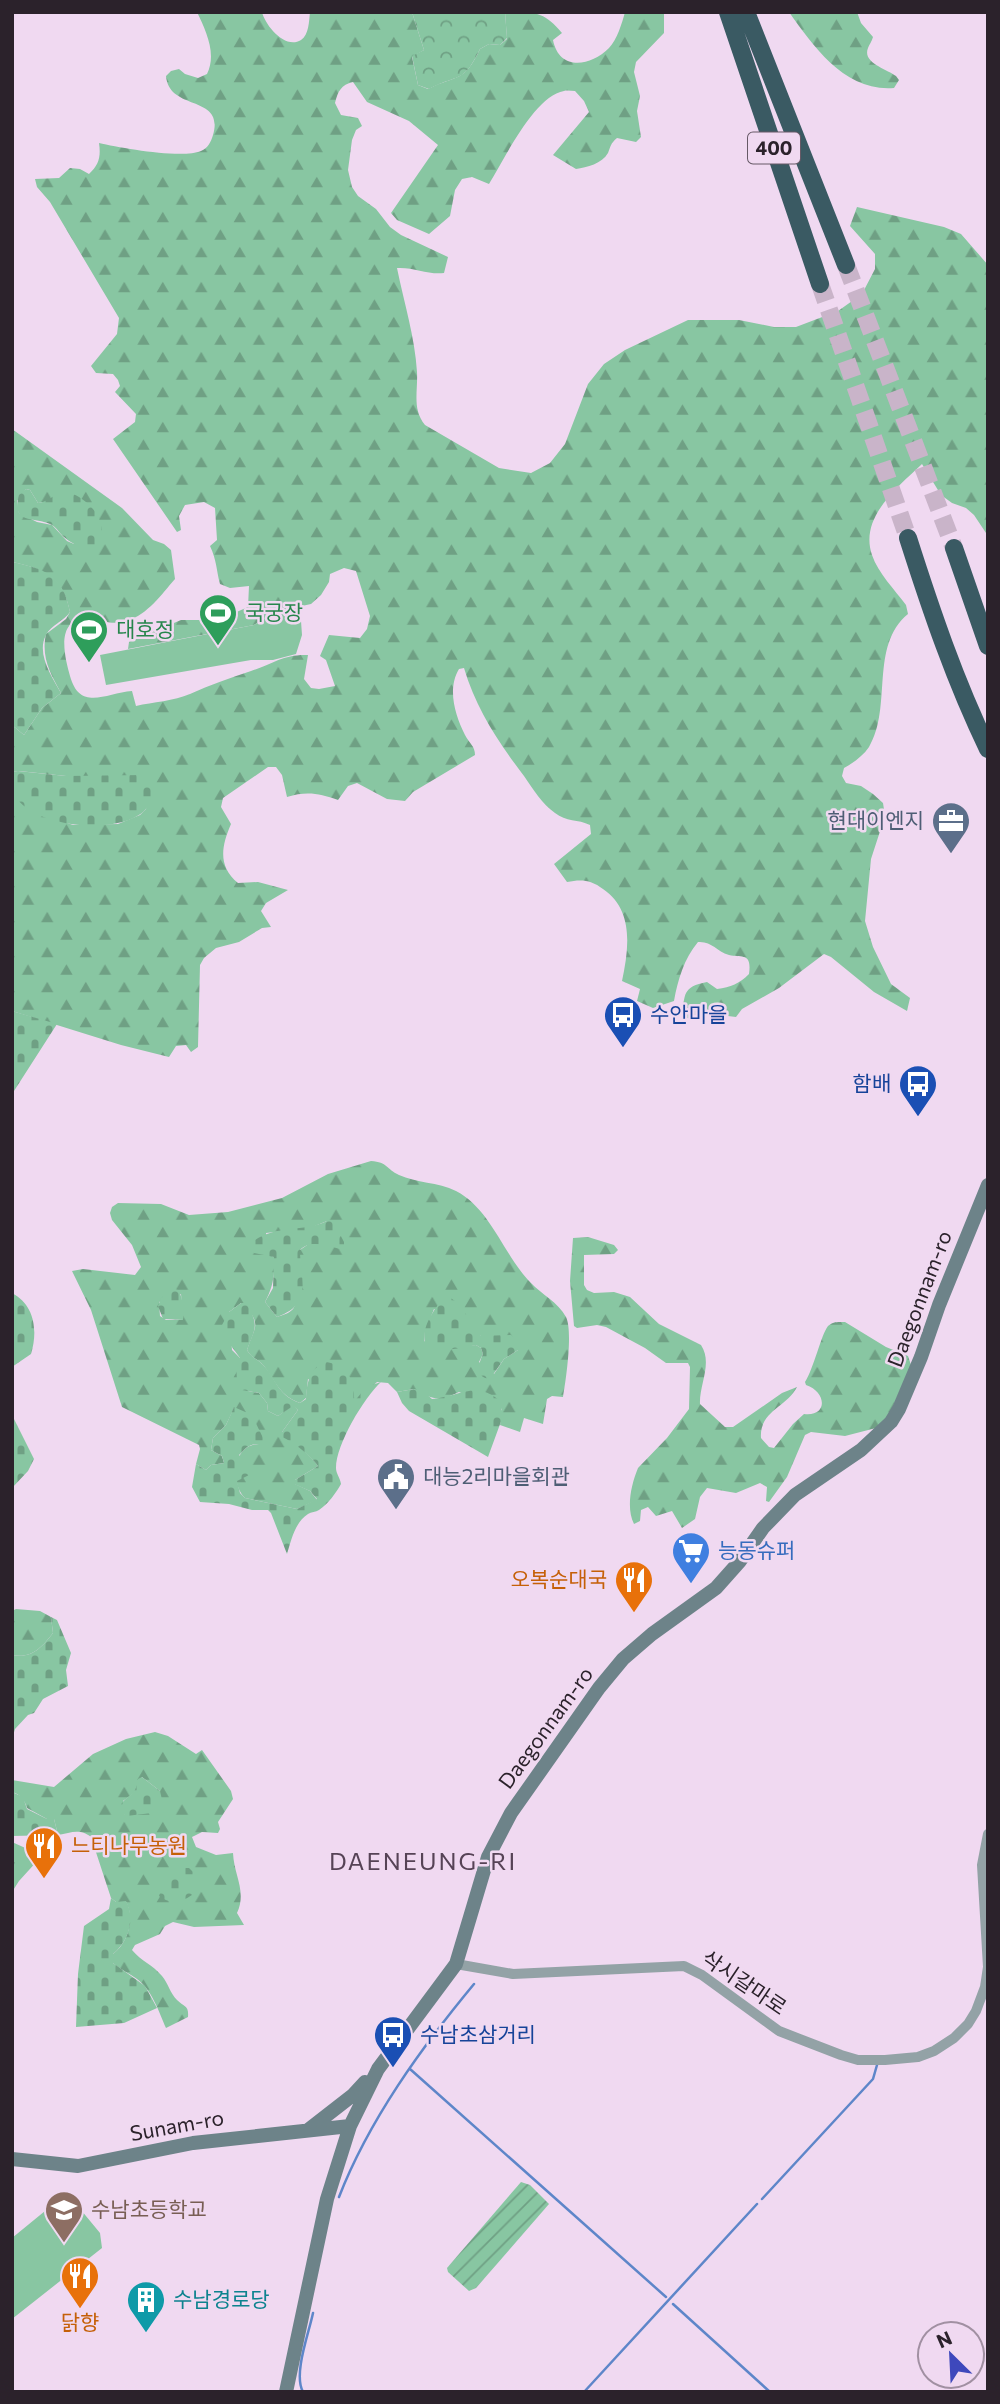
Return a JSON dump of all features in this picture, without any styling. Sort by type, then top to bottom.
[{"type":"highway","name":"400","points":[[728,12],[820,284]]},
{"type":"highway","name":"400","points":[[746,12],[846,265]]},
{"type":"highway","points":[[908,538],[941,638],[962,693],[988,749]]},
{"type":"highway","points":[[954,548],[988,646]]},
{"type":"street","name":"Daegonnam-ro","points":[[286,2392],[321,2225],[350,2126],[378,2069],[456,1964],[488,1857],[511,1813],[606,1680],[636,1646],[716,1588],[740,1561],[763,1528],[795,1495],[874,1440],[891,1422],[900,1409],[988,1185]]},
{"type":"street","name":"삭시갈마로","points":[[456,1964],[513,1974],[684,1966],[702,1975],[763,2021],[786,2034],[858,2060],[918,2057],[942,2047],[961,2032],[976,2011],[985,1987],[988,1967],[982,1865],[988,1834]]},
{"type":"street","points":[[312,2131],[378,2069]]},
{"type":"street","name":"Sunam-ro","points":[[12,2159],[78,2166],[192,2143],[350,2126]]},
{"type":"street","points":[[312,2131],[329,2136],[335,2142],[339,2158]]},
{"type":"green space","points":[[197,12],[262,12],[277,35],[289,42],[295,42],[306,35],[310,12],[412,12],[424,50],[412,57],[418,85],[428,89],[464,73],[480,49],[489,44],[500,45],[507,39],[505,12],[537,14],[549,20],[562,33],[553,40],[556,50],[568,61],[576,63],[593,59],[612,45],[625,12],[664,12],[664,33],[636,62],[634,72],[640,96],[637,111],[641,137],[636,142],[617,138],[602,160],[576,169],[553,155],[589,112],[575,91],[553,95],[531,116],[489,184],[472,177],[462,179],[455,190],[450,216],[429,234],[397,220],[391,213],[438,145],[409,121],[367,102],[353,82],[343,87],[337,95],[335,103],[341,115],[358,118],[362,126],[356,130],[352,140],[348,170],[352,187],[358,196],[376,209],[390,227],[401,235],[448,257],[444,273],[397,268],[414,346],[418,413],[425,425],[499,468],[531,473],[550,463],[565,444],[588,384],[604,364],[625,350],[688,320],[739,320],[774,327],[796,327],[838,311],[862,294],[875,269],[875,254],[850,226],[857,207],[944,227],[961,234],[988,265],[988,536],[966,508],[941,495],[922,464],[883,504],[871,528],[869,541],[872,555],[882,575],[906,605],[908,614],[896,627],[889,643],[876,731],[867,750],[844,768],[842,776],[846,783],[861,786],[883,803],[885,816],[871,859],[865,921],[873,947],[891,984],[910,998],[907,1011],[874,992],[824,954],[779,988],[742,1009],[736,1017],[712,1014],[697,1020],[682,1017],[686,993],[693,986],[707,982],[717,989],[738,983],[749,974],[749,962],[745,957],[729,955],[703,942],[698,942],[685,962],[674,1001],[653,1008],[637,1001],[640,989],[622,981],[627,930],[620,908],[603,889],[590,882],[567,882],[554,864],[591,834],[590,825],[559,816],[538,796],[489,725],[464,668],[459,669],[455,677],[454,702],[461,727],[475,755],[413,792],[405,801],[387,799],[357,783],[348,786],[338,800],[312,794],[287,797],[282,775],[276,767],[268,767],[223,798],[221,807],[231,824],[223,856],[227,870],[238,883],[258,882],[288,890],[266,903],[261,911],[271,927],[262,928],[239,942],[216,948],[204,958],[200,965],[198,1047],[191,1052],[186,1045],[176,1046],[169,1057],[12,1011],[12,789],[19,800],[33,811],[73,825],[118,824],[140,815],[146,809],[151,776],[66,776],[12,772],[12,725],[24,735],[42,708],[61,693],[48,665],[45,642],[46,634],[66,619],[70,612],[63,590],[51,577],[34,568],[12,562],[12,429],[122,508],[153,540],[171,550],[175,579],[141,614],[122,622],[85,619],[69,626],[64,641],[66,660],[74,687],[80,694],[95,698],[132,691],[136,706],[170,700],[278,660],[299,655],[308,655],[304,679],[311,688],[335,686],[326,660],[320,656],[329,635],[360,638],[367,629],[370,616],[356,571],[344,568],[330,574],[329,582],[321,595],[311,604],[274,612],[254,625],[128,649],[129,642],[181,620],[201,620],[232,614],[248,607],[249,586],[230,588],[220,584],[210,546],[217,540],[215,508],[204,502],[185,505],[179,516],[181,530],[177,532],[113,439],[135,422],[136,414],[115,392],[120,386],[113,374],[96,373],[91,366],[117,334],[119,318],[50,202],[37,187],[35,179],[59,178],[70,168],[89,174],[98,160],[99,143],[180,154],[206,148],[213,135],[215,122],[211,114],[176,95],[169,87],[166,76],[179,69],[198,78],[207,74],[211,51]],"holes":[[[26,489],[30,490],[38,503],[46,502],[74,544],[67,541],[52,525],[37,522],[19,513],[17,501]]]},
{"type":"green space","points":[[412,12],[505,12],[507,38],[500,45],[489,44],[480,49],[465,73],[429,89],[418,85],[412,56],[424,50]]},
{"type":"green space","points":[[789,12],[857,12],[861,23],[873,37],[867,53],[869,58],[896,76],[899,80],[894,88],[860,83],[832,65]]},
{"type":"green space","points":[[26,489],[30,490],[38,503],[65,493],[75,495],[86,502],[96,513],[101,525],[100,548],[76,544],[52,525],[21,516],[17,505],[19,495]]},
{"type":"green space","points":[[12,562],[52,576],[63,590],[70,612],[48,632],[43,642],[46,665],[61,693],[42,708],[24,735],[12,725]]},
{"type":"green space","name":"국궁장","points":[[300,607],[302,635],[296,654],[273,660],[251,660],[106,685],[100,655],[254,625],[274,612]]},
{"type":"green space","points":[[12,772],[66,776],[145,775],[155,780],[154,792],[145,810],[133,818],[115,824],[95,826],[73,824],[34,813],[20,802],[12,789]]},
{"type":"green space","points":[[12,1011],[57,1024],[14,1091],[12,1090]]},
{"type":"green space","points":[[371,1161],[377,1162],[399,1175],[449,1188],[468,1199],[488,1221],[521,1272],[563,1312],[568,1324],[568,1356],[563,1397],[552,1396],[547,1399],[543,1424],[524,1418],[520,1432],[500,1425],[502,1409],[459,1392],[436,1398],[414,1389],[397,1392],[388,1383],[377,1382],[354,1404],[308,1379],[306,1398],[300,1403],[283,1392],[264,1366],[247,1350],[255,1321],[241,1303],[229,1312],[232,1350],[240,1358],[248,1391],[259,1393],[267,1403],[268,1411],[278,1416],[293,1405],[298,1410],[282,1432],[318,1466],[295,1480],[295,1484],[310,1491],[317,1500],[297,1509],[245,1498],[240,1492],[236,1474],[239,1457],[251,1445],[260,1444],[234,1408],[226,1425],[213,1438],[211,1450],[222,1456],[224,1463],[211,1465],[206,1470],[196,1464],[199,1445],[122,1407],[91,1310],[72,1271],[83,1269],[135,1275],[141,1267],[132,1245],[112,1220],[112,1207],[118,1203],[161,1204],[189,1215],[228,1212],[282,1198],[328,1174]],"holes":[[[327,1221],[310,1243],[300,1250],[295,1306],[289,1313],[277,1317],[265,1302],[274,1275],[274,1257],[269,1255],[266,1233],[310,1228]],[[181,1294],[183,1320],[166,1320],[160,1316],[159,1302]],[[434,1309],[481,1336],[518,1350],[504,1359],[494,1374],[479,1362],[483,1354],[481,1348],[476,1345],[439,1349],[424,1341]]]},
{"type":"green space","points":[[333,1221],[344,1242],[344,1250],[315,1244],[304,1246],[300,1250],[301,1298],[289,1311],[277,1317],[265,1302],[273,1288],[274,1257],[254,1253],[250,1250],[251,1243],[269,1233]]},
{"type":"green space","points":[[588,1237],[614,1245],[618,1250],[614,1254],[584,1255],[584,1285],[587,1290],[594,1293],[614,1292],[630,1297],[659,1324],[701,1345],[706,1367],[700,1404],[725,1427],[733,1427],[782,1393],[797,1387],[764,1421],[761,1438],[769,1447],[774,1448],[804,1414],[817,1412],[821,1408],[821,1398],[805,1382],[825,1330],[830,1324],[838,1322],[845,1322],[886,1347],[908,1356],[911,1365],[888,1418],[876,1428],[845,1436],[811,1432],[805,1435],[787,1477],[769,1502],[766,1501],[767,1487],[760,1483],[736,1493],[707,1488],[700,1497],[695,1519],[682,1528],[672,1511],[656,1516],[648,1507],[641,1510],[640,1521],[634,1524],[630,1504],[635,1475],[638,1468],[667,1438],[689,1409],[690,1367],[688,1363],[666,1363],[606,1327],[574,1326],[570,1281],[573,1238]]},
{"type":"green space","points":[[174,1289],[178,1290],[181,1297],[183,1320],[163,1319],[158,1306],[161,1298]]},
{"type":"green space","points":[[12,1293],[26,1304],[33,1319],[34,1336],[31,1354],[12,1367]]},
{"type":"green space","points":[[446,1295],[458,1303],[481,1336],[511,1335],[519,1342],[518,1350],[504,1359],[490,1379],[480,1373],[483,1354],[481,1348],[476,1345],[443,1350],[425,1344],[427,1324],[433,1311]]},
{"type":"green space","points":[[241,1303],[246,1303],[255,1322],[247,1350],[292,1399],[300,1403],[306,1399],[310,1377],[316,1368],[326,1362],[340,1367],[349,1376],[354,1402],[366,1387],[381,1382],[359,1410],[346,1434],[336,1468],[341,1484],[326,1505],[308,1514],[300,1522],[287,1554],[268,1510],[200,1502],[192,1487],[196,1464],[206,1470],[211,1465],[224,1463],[222,1456],[211,1450],[213,1438],[226,1425],[234,1407],[252,1415],[264,1440],[260,1444],[248,1446],[239,1455],[251,1474],[237,1481],[240,1493],[245,1498],[297,1509],[317,1499],[310,1491],[294,1484],[295,1480],[318,1466],[302,1450],[282,1437],[282,1432],[298,1410],[293,1406],[278,1416],[268,1411],[267,1403],[259,1393],[242,1390],[237,1381],[236,1364],[240,1358],[226,1339],[222,1325],[229,1312]]},
{"type":"green space","points":[[414,1389],[423,1391],[432,1399],[475,1391],[491,1395],[500,1401],[503,1416],[488,1457],[409,1411],[397,1392]]},
{"type":"green space","points":[[12,1415],[34,1459],[28,1471],[12,1488]]},
{"type":"green space","points":[[12,1611],[40,1611],[51,1617],[53,1633],[40,1647],[19,1656],[12,1655]]},
{"type":"green space","points":[[51,1617],[57,1620],[71,1653],[66,1670],[68,1686],[43,1699],[34,1713],[28,1715],[15,1729],[12,1739],[12,1655],[25,1655],[40,1647],[53,1633]]},
{"type":"green space","points":[[155,1732],[168,1736],[196,1754],[202,1750],[231,1791],[233,1799],[218,1822],[218,1833],[202,1832],[192,1837],[196,1847],[216,1855],[233,1853],[241,1898],[237,1913],[244,1925],[194,1927],[173,1922],[165,1926],[160,1934],[135,1945],[132,1950],[158,1972],[175,1997],[187,2008],[188,2017],[166,2028],[147,1989],[113,1963],[113,1954],[126,1937],[130,1923],[129,1908],[126,1902],[116,1902],[111,1898],[91,1837],[79,1832],[58,1835],[54,1819],[47,1819],[27,1808],[22,1798],[12,1792],[12,1780],[54,1787],[93,1754],[126,1739]],"holes":[[[142,1777],[160,1791],[138,1814],[125,1815],[123,1801],[134,1793]]]},
{"type":"green space","points":[[142,1777],[160,1791],[163,1804],[152,1813],[126,1816],[119,1809]]},
{"type":"green space","points":[[12,1792],[23,1797],[27,1809],[47,1819],[54,1819],[58,1835],[12,1836]]},
{"type":"green space","points":[[12,1842],[32,1851],[39,1859],[12,1892]]},
{"type":"green space","points":[[185,1868],[193,1872],[199,1889],[175,1902],[159,1896],[164,1881]]},
{"type":"green space","points":[[111,1898],[116,1902],[126,1901],[130,1915],[129,1930],[123,1943],[113,1954],[113,1963],[145,1986],[157,2008],[124,2023],[76,2027],[78,1974],[84,1926],[109,1909]]},
{"type":"green space","points":[[521,2182],[530,2185],[549,2204],[476,2288],[469,2291],[447,2268]]},
{"type":"green space","points":[[67,2193],[100,2233],[102,2248],[12,2319],[12,2238]]},
{"type":"waterway","points":[[339,2197],[365,2140],[398,2086],[474,1984]]},
{"type":"waterway","points":[[762,2199],[873,2079],[877,2065]]},
{"type":"waterway","points":[[410,2069],[666,2297]]},
{"type":"waterway","points":[[584,2392],[757,2204]]},
{"type":"waterway","points":[[673,2304],[770,2392]]},
{"type":"waterway","points":[[303,2392],[300,2384],[301,2364],[313,2313]]},
{"type":"tunnel","points":[[846,265],[954,548]]},
{"type":"tunnel","points":[[820,284],[908,538]]},
{"type":"place","name":"국궁장","points":[[218,647]]},
{"type":"place","name":"대호정","points":[[89,664]]},
{"type":"place","name":"현대이엔지","points":[[951,855]]},
{"type":"place","name":"수안마을","points":[[623,1049]]},
{"type":"place","name":"함배","points":[[918,1118]]},
{"type":"place","name":"대능2리마을회관","points":[[396,1511]]},
{"type":"place","name":"능동슈퍼","points":[[691,1585]]},
{"type":"place","name":"오복순대국","points":[[634,1614]]},
{"type":"place","name":"느티나무농원","points":[[44,1880]]},
{"type":"place","name":"수남초삼거리","points":[[393,2069]]},
{"type":"place","name":"수남초등학교","points":[[64,2244]]},
{"type":"place","name":"닭향","points":[[80,2310]]},
{"type":"place","name":"수남경로당","points":[[146,2334]]},
{"type":"district","name":"DAENEUNG-RI","points":[[423,1862]]}]
